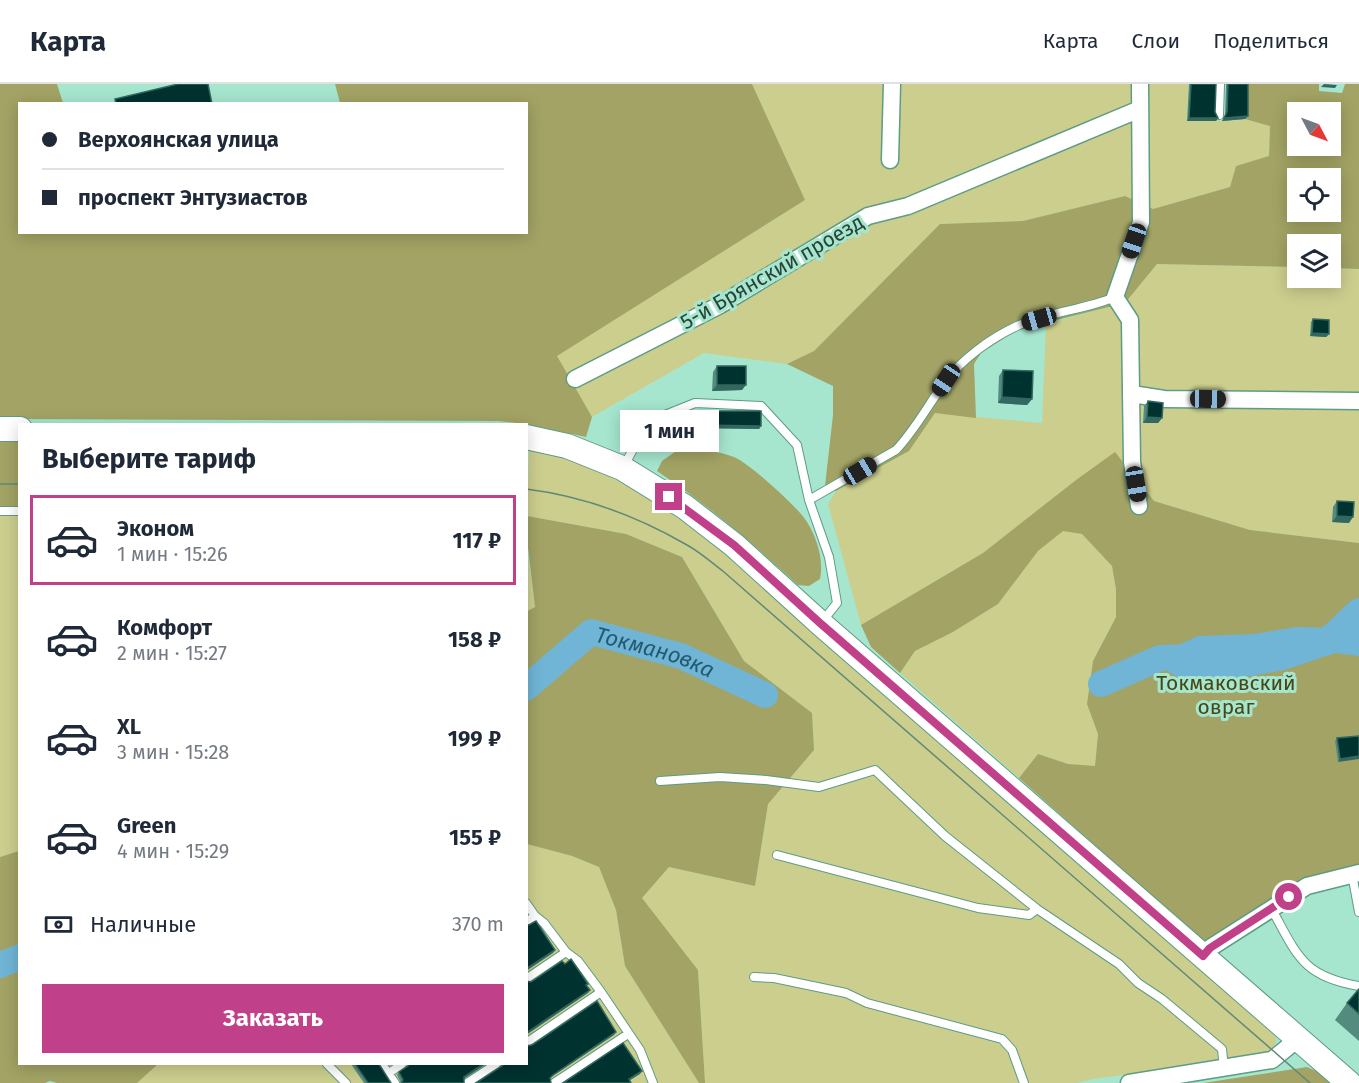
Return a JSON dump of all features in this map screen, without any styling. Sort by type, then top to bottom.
[{"type":"street","points":[[890,160],[892,84]]},
{"type":"street","points":[[1139,506],[1132,462],[1130,320],[1115,297],[1140,222],[1140,84]]},
{"type":"street","name":"5-й Брянский проезд","points":[[575,379],[720,304],[868,216],[908,206],[1140,109]]},
{"type":"street","points":[[1132,394],[1164,399],[1359,401]]},
{"type":"street","points":[[0,429],[18,429]]},
{"type":"street","points":[[528,437],[567,446],[622,468],[685,507],[734,545],[820,623],[1349,1083]]},
{"type":"street","points":[[1203,956],[1210,948],[1307,886],[1355,874]]},
{"type":"street","points":[[1129,1083],[1272,1060],[1299,1038]]},
{"type":"lane","points":[[1219,115],[1220,84]]},
{"type":"lane","points":[[809,500],[896,450],[907,439],[946,380],[985,343],[1018,325],[1115,297]]},
{"type":"lane","points":[[622,468],[638,440],[660,417],[695,403],[761,406],[797,445],[809,500],[829,557],[837,603],[820,623]]},
{"type":"lane","points":[[0,511],[18,511]]},
{"type":"lane","points":[[660,781],[720,777],[819,787],[874,770],[945,836],[1037,909],[1119,964],[1138,983],[1162,999],[1222,1049],[1224,1069]]},
{"type":"lane","points":[[777,855],[978,908],[1029,915],[1037,909]]},
{"type":"lane","points":[[1355,874],[1359,912]]},
{"type":"lane","points":[[1271,908],[1300,958],[1314,971],[1336,982],[1359,986]]},
{"type":"lane","points":[[530,919],[544,923],[566,952],[578,961],[640,1050],[651,1082]]},
{"type":"lane","points":[[528,978],[566,952]]},
{"type":"lane","points":[[754,976],[846,993],[867,1003],[1002,1039],[1012,1050],[1024,1083]]},
{"type":"lane","points":[[528,1042],[601,992]]},
{"type":"lane","points":[[554,1083],[628,1034]]},
{"type":"lane","points":[[328,1065],[346,1083]]},
{"type":"lane","points":[[383,1065],[395,1083]]},
{"type":"lane","points":[[389,1073],[401,1065]]},
{"type":"lane","points":[[467,1083],[494,1065]]},
{"type":"green space","points":[[0,84],[57,84],[63,102],[18,102],[18,234],[528,234],[528,102],[340,102],[335,84],[752,84],[805,200],[557,356],[592,417],[586,437],[528,423],[498,421],[0,419]]},
{"type":"green space","points":[[752,84],[1189,84],[1187,120],[1245,119],[1270,125],[1269,156],[1236,166],[1230,187],[1153,209],[1125,196],[1023,221],[940,224],[814,351],[787,364],[704,353],[592,417],[556,356],[805,200]]},
{"type":"green space","points":[[1246,84],[1319,84],[1319,91],[1342,93],[1345,84],[1359,84],[1359,269],[1341,268],[1341,234],[1287,234],[1287,267],[1157,264],[1125,303],[1017,330],[981,353],[974,364],[976,418],[935,413],[909,451],[836,491],[825,486],[833,415],[833,386],[787,364],[814,351],[940,224],[1023,221],[1125,196],[1153,209],[1230,187],[1236,166],[1269,156],[1270,126],[1245,119]]},
{"type":"green space","points":[[1157,264],[1287,267],[1287,288],[1341,288],[1341,268],[1359,269],[1359,543],[1250,530],[1076,480],[983,553],[861,625],[828,504],[836,491],[909,451],[935,413],[1042,423],[1046,324],[1125,303]]},
{"type":"green space","points":[[0,439],[18,439],[18,515],[0,515]]},
{"type":"green space","points":[[679,449],[707,450],[734,457],[773,486],[794,506],[811,528],[820,557],[820,579],[809,586],[798,585],[730,525],[657,471],[662,461]]},
{"type":"green space","points":[[529,450],[556,455],[587,466],[629,487],[688,525],[725,553],[1277,1032],[1275,1048],[1264,1056],[1255,1058],[1093,1079],[1078,1083],[705,1083],[698,970],[642,898],[669,867],[755,886],[768,804],[814,750],[812,713],[744,661],[682,557],[626,534],[528,516]]},
{"type":"green space","name":"Токмаковский овраг","points":[[1115,452],[1154,501],[1250,530],[1359,543],[1359,866],[1205,943],[1019,778],[1038,754],[1068,764],[1095,766],[1098,734],[1087,704],[1093,661],[1116,617],[1116,589],[1112,566],[1082,534],[1063,531],[1038,551],[998,604],[953,632],[915,651],[900,673],[871,647],[861,625],[983,553]]},
{"type":"green space","points":[[0,515],[18,515],[18,851],[0,857]]},
{"type":"green space","points":[[528,516],[626,534],[682,557],[744,661],[812,713],[814,750],[768,804],[755,886],[669,867],[642,898],[698,970],[705,1083],[699,1083],[625,966],[616,910],[599,867],[572,856],[528,844],[528,611],[535,607],[528,548]]},
{"type":"green space","points":[[1063,530],[1082,534],[1112,566],[1116,589],[1116,617],[1093,661],[1087,704],[1098,734],[1095,767],[1068,764],[1038,754],[1019,778],[900,673],[915,651],[953,632],[998,604],[1038,551]]},
{"type":"green space","points":[[528,554],[535,607],[528,611]]},
{"type":"green space","points":[[528,844],[572,856],[599,867],[616,910],[625,966],[699,1083],[137,1083],[157,1065],[528,1065]]},
{"type":"green space","points":[[18,851],[18,1065],[157,1065],[137,1083],[57,1083],[50,1081],[0,1083],[0,857]]},
{"type":"green space","points":[[1307,1067],[1321,1073],[1333,1083],[1203,1083]]},
{"type":"water","points":[[1296,627],[1359,628],[1359,656],[1335,653],[1285,670],[1201,685],[1185,681],[1170,673],[1160,658],[1163,650],[1198,636],[1254,634]]},
{"type":"building","points":[[178,84],[208,84],[212,102],[116,102],[115,99]]},
{"type":"building","points":[[1191,84],[1216,84],[1215,112],[1218,118],[1189,118]]},
{"type":"building","points":[[1228,84],[1248,84],[1248,116],[1224,118],[1227,112]]},
{"type":"building","points":[[1313,319],[1329,320],[1329,334],[1312,333]]},
{"type":"building","points":[[717,366],[746,366],[746,385],[717,385]]},
{"type":"building","points":[[1003,370],[1033,371],[1032,399],[1002,397]]},
{"type":"building","points":[[1148,401],[1163,403],[1162,418],[1147,417]]},
{"type":"building","points":[[698,411],[761,411],[761,426],[698,425]]},
{"type":"building","points":[[1337,501],[1354,502],[1353,517],[1337,516]]},
{"type":"building","points":[[1359,736],[1359,756],[1340,759],[1337,738]]},
{"type":"building","points":[[536,921],[555,950],[528,968],[528,925]]},
{"type":"building","points":[[571,959],[590,990],[528,1032],[528,981],[531,982],[562,961],[565,964]]},
{"type":"building","points":[[1359,989],[1359,1014],[1347,1003]]},
{"type":"building","points":[[597,1001],[616,1032],[553,1075],[550,1078],[551,1083],[476,1083],[503,1065],[528,1065],[528,1046]]},
{"type":"building","points":[[623,1043],[642,1071],[629,1079],[631,1083],[563,1083]]},
{"type":"building","points":[[356,1065],[380,1065],[391,1083],[368,1083]]},
{"type":"building","points":[[482,1065],[464,1077],[464,1083],[401,1083],[403,1080],[399,1072],[408,1066]]},
{"type":"waterway","name":"Токмановка","points":[[1312,645],[1325,643],[1359,611]]},
{"type":"waterway","name":"Токмановка","points":[[528,686],[591,632],[681,656],[765,695]]},
{"type":"waterway","name":"Токмановка","points":[[1101,684],[1160,658],[1195,657]]},
{"type":"waterway","name":"Токмановка","points":[[0,965],[18,958]]},
{"type":"tram line","points":[[0,484],[18,484]]},
{"type":"tram line","points":[[528,489],[589,502],[629,516],[701,554],[1310,1083]]},
{"type":"route","points":[[669,497],[734,545],[820,623],[1203,956],[1210,948],[1289,897]]}]
